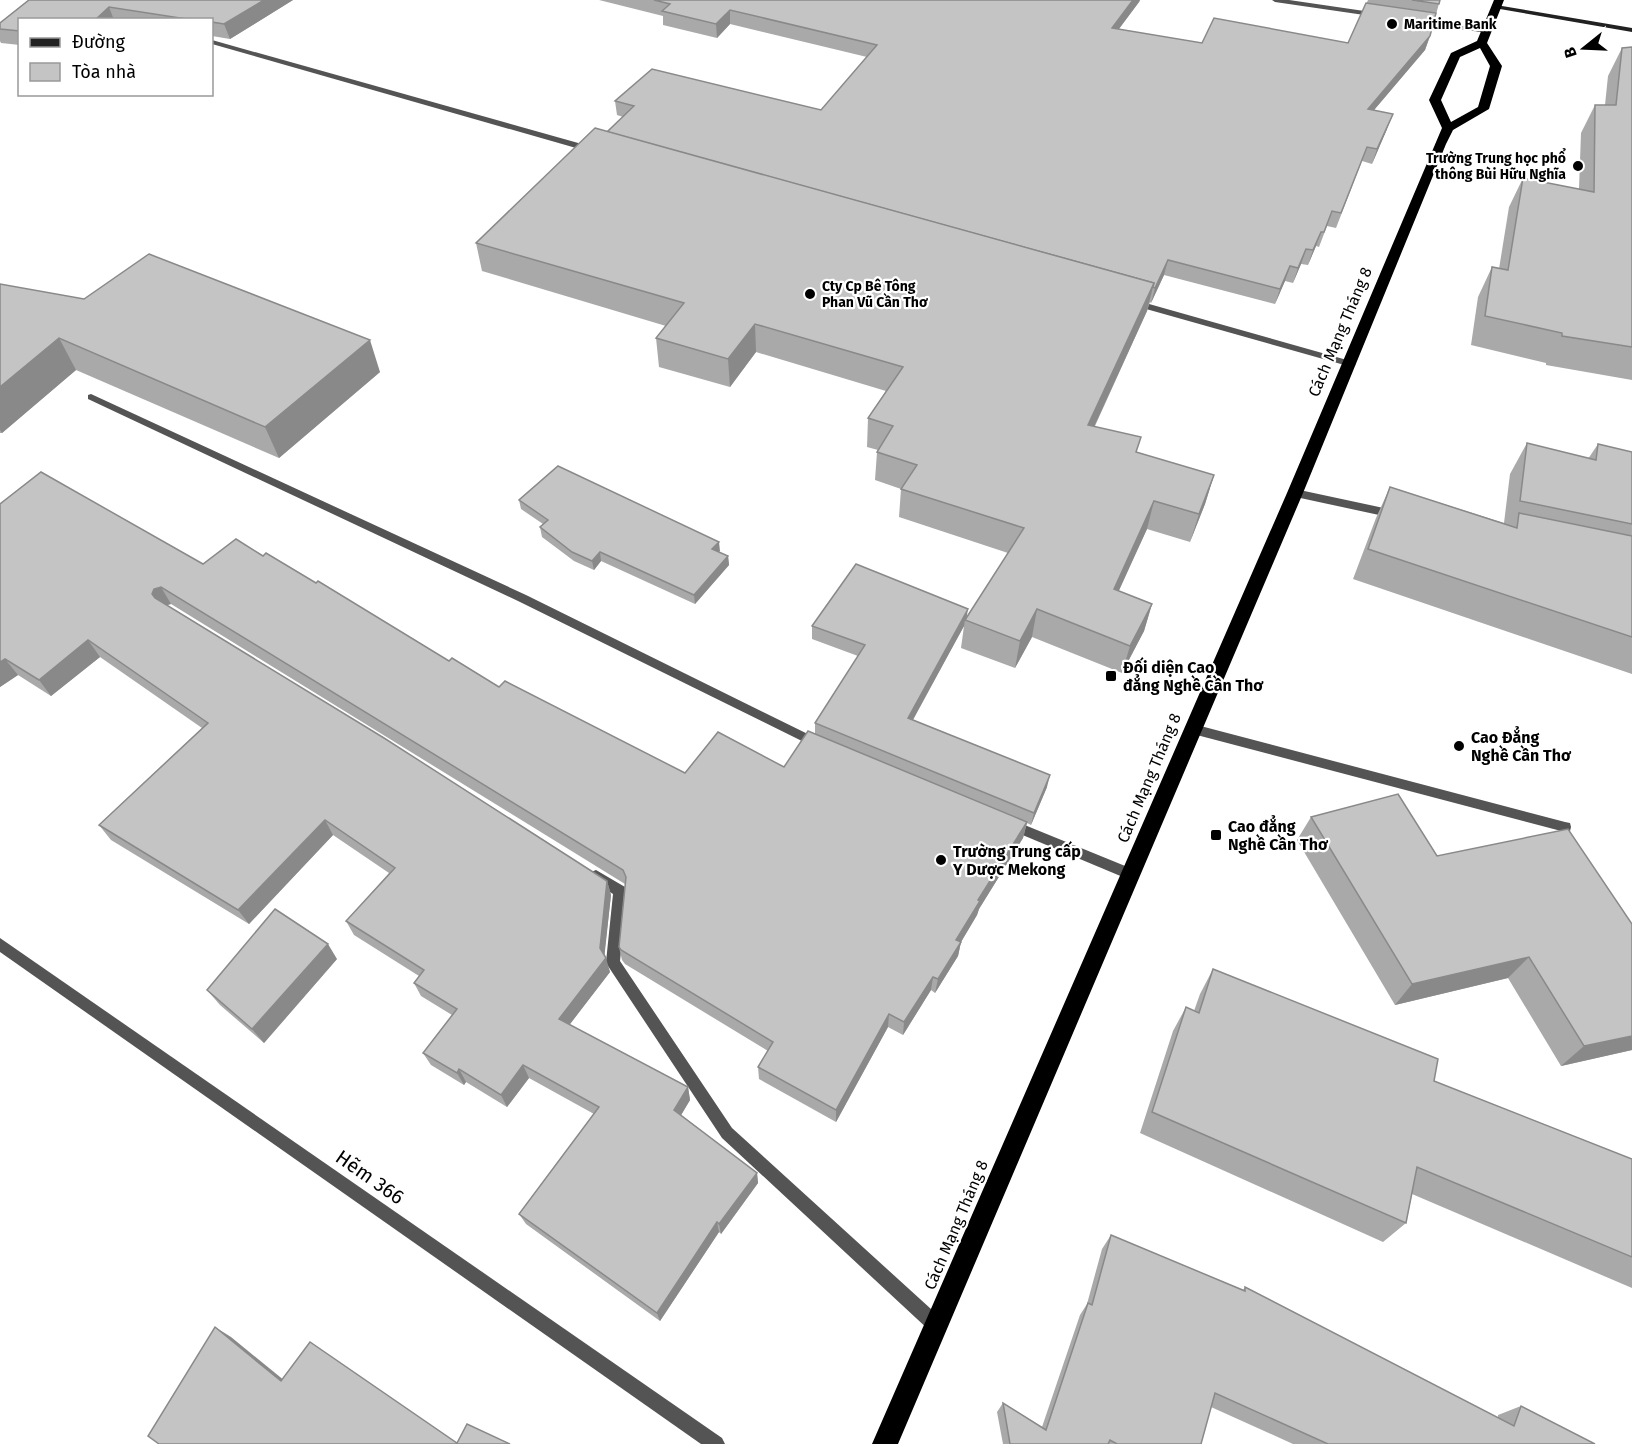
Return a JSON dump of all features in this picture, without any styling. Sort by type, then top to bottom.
[{"type":"highway","points":[[1482,44],[1496,66],[1483,109],[1448,128],[1435,100],[1455,55],[1482,44],[1498,4]]},
{"type":"highway","name":"Cách Mạng Tháng 8","points":[[885,1444],[1351,364],[1448,128]]},
{"type":"street","points":[[1275,0],[1381,16]]},
{"type":"street","points":[[1498,4],[1632,30]]},
{"type":"street","points":[[1405,19],[1487,32]]},
{"type":"street","points":[[213,42],[603,152]]},
{"type":"street","points":[[1120,299],[1351,364]]},
{"type":"street","points":[[91,397],[522,598],[799,736],[832,750]]},
{"type":"street","points":[[1295,493],[1400,516]]},
{"type":"street","points":[[1193,729],[1565,827]]},
{"type":"street","points":[[998,819],[1130,874]]},
{"type":"street","points":[[581,867],[620,891],[613,962],[727,1133],[936,1326]]},
{"type":"street","name":"Hẽm 366","points":[[0,944],[716,1444]]},
{"type":"building","points":[[29,0],[264,0],[224,24],[213,22],[213,18],[180,18],[109,7],[97,18],[18,18],[18,31],[0,29],[0,23]]},
{"type":"building","points":[[654,0],[1133,0],[1112,28],[1202,43],[1214,18],[1348,43],[1366,3],[1436,13],[1430,36],[1368,109],[1393,114],[1377,149],[1367,147],[1341,213],[1332,211],[1324,232],[1321,232],[1313,250],[1306,249],[1298,268],[1290,266],[1280,289],[1168,260],[1155,288],[1154,283],[607,132],[634,106],[615,101],[652,69],[821,110],[877,45],[730,10],[716,24],[662,11],[670,4]]},
{"type":"building","points":[[1412,0],[1440,0],[1439,4]]},
{"type":"building","name":"Trường Trung học phổ thông Bùi Hữu Nghĩa","points":[[1632,47],[1632,347],[1562,336],[1562,333],[1485,316],[1492,267],[1508,270],[1523,178],[1594,192],[1595,105],[1616,105],[1622,48]]},
{"type":"building","points":[[595,128],[1154,283],[1088,425],[1141,437],[1136,452],[1214,475],[1199,514],[1154,501],[1114,589],[1152,604],[1130,646],[1037,609],[1020,641],[965,620],[1024,528],[901,489],[917,465],[877,452],[893,426],[868,418],[903,367],[755,324],[728,359],[656,338],[684,303],[476,243]]},
{"type":"building","points":[[149,254],[370,340],[265,427],[59,338],[0,387],[0,284],[84,299]]},
{"type":"building","points":[[1527,443],[1596,460],[1598,444],[1632,452],[1632,524],[1520,501]]},
{"type":"building","points":[[558,466],[719,542],[712,549],[728,556],[694,595],[600,552],[592,561],[572,552],[540,527],[548,520],[519,500]]},
{"type":"building","points":[[41,472],[203,564],[236,539],[263,556],[266,553],[316,583],[318,581],[449,661],[452,658],[499,687],[505,681],[685,773],[718,732],[784,767],[808,731],[1027,822],[978,900],[980,901],[956,940],[961,942],[938,979],[933,977],[904,1022],[889,1014],[836,1110],[758,1067],[773,1042],[621,950],[619,947],[626,877],[623,870],[161,587],[154,589],[152,594],[155,598],[384,738],[607,881],[600,948],[606,958],[559,1019],[688,1087],[674,1110],[757,1173],[719,1224],[717,1222],[657,1313],[519,1214],[599,1107],[523,1065],[501,1095],[459,1069],[457,1073],[423,1053],[457,1009],[414,983],[424,970],[346,921],[395,868],[325,820],[238,910],[99,825],[208,723],[88,640],[39,680],[5,659],[0,662],[0,504]]},
{"type":"building","points":[[1390,487],[1517,528],[1519,513],[1632,536],[1632,637],[1368,549]]},
{"type":"building","points":[[856,564],[968,609],[908,718],[1050,775],[1034,813],[815,723],[865,645],[812,626]]},
{"type":"building","points":[[1398,794],[1437,856],[1568,829],[1632,924],[1632,1036],[1584,1046],[1529,957],[1412,984],[1311,817]]},
{"type":"building","points":[[275,909],[328,944],[252,1029],[207,990]]},
{"type":"building","points":[[1213,969],[1438,1059],[1434,1081],[1632,1159],[1632,1257],[1417,1167],[1406,1223],[1152,1112],[1186,1007],[1199,1013]]},
{"type":"building","points":[[1111,1235],[1245,1291],[1245,1287],[1514,1426],[1521,1406],[1595,1444],[1328,1444],[1215,1393],[1201,1444],[1117,1444],[1110,1440],[1108,1444],[1010,1444],[1003,1403],[1046,1430],[1088,1303],[1092,1305]]},
{"type":"building","points":[[215,1327],[281,1381],[310,1342],[457,1443],[467,1424],[510,1444],[159,1444],[148,1436]]},
{"type":"place","name":"Maritime Bank","points":[[1392,24]]},
{"type":"place","name":"Trường Trung học phổ thông Bùi Hữu Nghĩa","points":[[1578,166]]},
{"type":"place","name":"Cty Cp Bê Tông Phan Vũ Cần Thơ","points":[[810,294]]},
{"type":"place","name":"Đối diện Cao đẳng Nghề Cần Thơ","points":[[1111,676]]},
{"type":"place","name":"Cao Đẳng Nghề Cần Thơ","points":[[1459,746]]},
{"type":"place","name":"Cao đẳng Nghề Cần Thơ","points":[[1216,835]]},
{"type":"place","name":"Trường Trung cấp Y Dược Mekong","points":[[941,860]]}]
